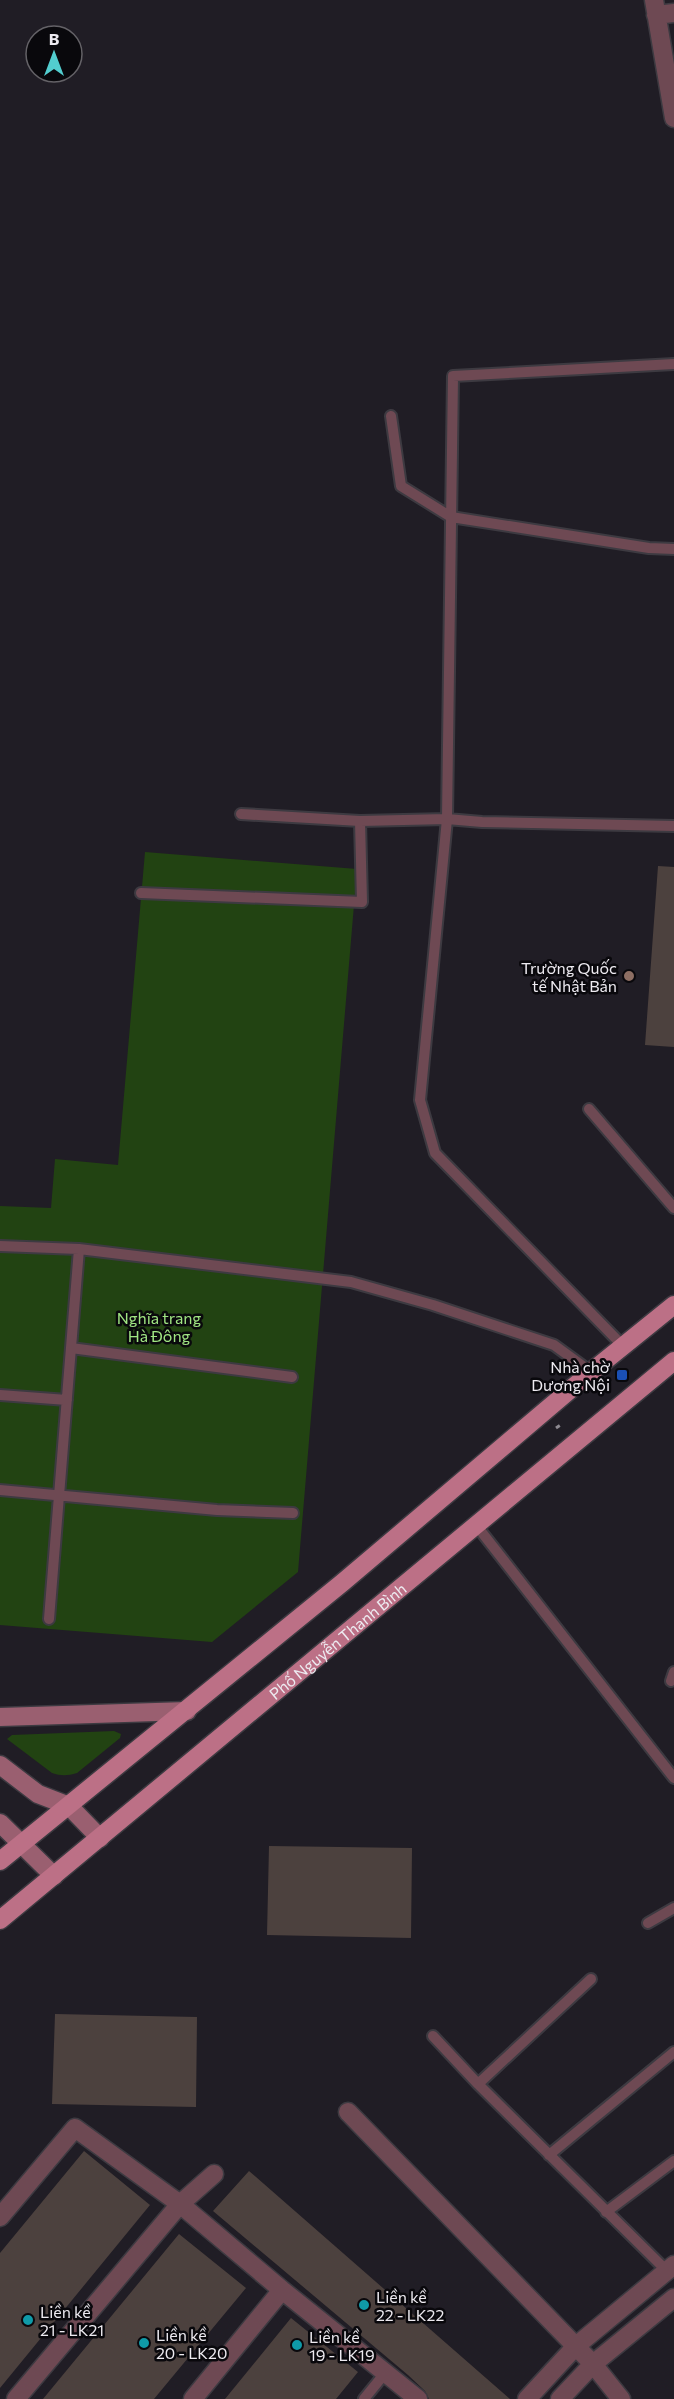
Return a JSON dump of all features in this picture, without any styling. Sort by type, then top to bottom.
[{"type":"main road","points":[[0,1861],[187,1711],[674,1305]]},
{"type":"main road","name":"Phố Nguyễn Thanh Bình","points":[[0,1920],[674,1361]]},
{"type":"main road","points":[[0,1718],[187,1711]]},
{"type":"main road","points":[[0,1764],[38,1794],[69,1806],[100,1838]]},
{"type":"main road","points":[[0,1823],[54,1876]]},
{"type":"street","points":[[674,13],[655,8],[674,118]]},
{"type":"street","points":[[348,2112],[576,2346],[621,2399]]},
{"type":"street","points":[[0,2217],[75,2128],[180,2204],[282,2290],[418,2399]]},
{"type":"street","points":[[16,2399],[180,2204],[214,2174]]},
{"type":"street","points":[[527,2399],[576,2346],[670,2268]]},
{"type":"street","points":[[193,2399],[282,2290]]},
{"type":"street","points":[[560,2399],[593,2364],[674,2298]]},
{"type":"lane","points":[[623,1346],[435,1152],[420,1101],[447,819],[453,376],[674,364]]},
{"type":"lane","points":[[391,416],[401,486],[451,517],[649,548],[674,549]]},
{"type":"lane","points":[[242,814],[360,821],[447,819],[482,822],[674,826]]},
{"type":"lane","points":[[141,893],[362,902],[360,821]]},
{"type":"lane","points":[[589,1109],[674,1208]]},
{"type":"lane","points":[[0,1246],[79,1248],[351,1282],[433,1305],[554,1345],[591,1372]]},
{"type":"lane","points":[[50,1620],[79,1248]]},
{"type":"lane","points":[[71,1348],[292,1377]]},
{"type":"lane","points":[[0,1395],[67,1400]]},
{"type":"lane","points":[[0,1490],[217,1510],[293,1513]]},
{"type":"lane","points":[[476,1525],[674,1778]]},
{"type":"lane","points":[[648,1923],[674,1908]]},
{"type":"lane","points":[[478,2084],[591,1979]]},
{"type":"lane","points":[[433,2036],[606,2212],[670,2268]]},
{"type":"lane","points":[[549,2155],[674,2052]]},
{"type":"lane","points":[[606,2212],[674,2161]]},
{"type":"lane","points":[[364,2399],[386,2372]]},
{"type":"green space","name":"Nghĩa trang Hà Đông","points":[[145,852],[357,869],[298,1572],[212,1642],[0,1625],[0,1206],[51,1208],[55,1159],[118,1165]]},
{"type":"green space","points":[[114,1731],[121,1734],[120,1738],[77,1773],[67,1775],[52,1773],[7,1739],[12,1735]]},
{"type":"building","points":[[658,866],[674,867],[674,1047],[645,1045]]},
{"type":"building","points":[[269,1846],[412,1848],[411,1938],[267,1935]]},
{"type":"building","points":[[55,2014],[197,2017],[196,2107],[52,2104]]},
{"type":"building","name":"Liền kề 21 - LK21","points":[[84,2151],[150,2205],[0,2388],[0,2253]]},
{"type":"building","name":"Liền kề 22 - LK22","points":[[249,2171],[510,2399],[429,2399],[425,2391],[408,2375],[213,2211]]},
{"type":"building","name":"Liền kề 20 - LK20","points":[[179,2234],[246,2288],[154,2399],[43,2399]]},
{"type":"building","name":"Liền kề 19 - LK19","points":[[291,2318],[358,2372],[336,2399],[225,2399]]},
{"type":"place","name":"Trường Quốc tế Nhật Bản","points":[[629,976]]},
{"type":"place","name":"Nhà chờ Dương Nội","points":[[622,1375]]},
{"type":"place","name":"Liền kề 22 - LK22","points":[[364,2305]]},
{"type":"place","name":"Liền kề 21 - LK21","points":[[28,2320]]},
{"type":"place","name":"Liền kề 20 - LK20","points":[[144,2343]]},
{"type":"place","name":"Liền kề 19 - LK19","points":[[297,2345]]}]
